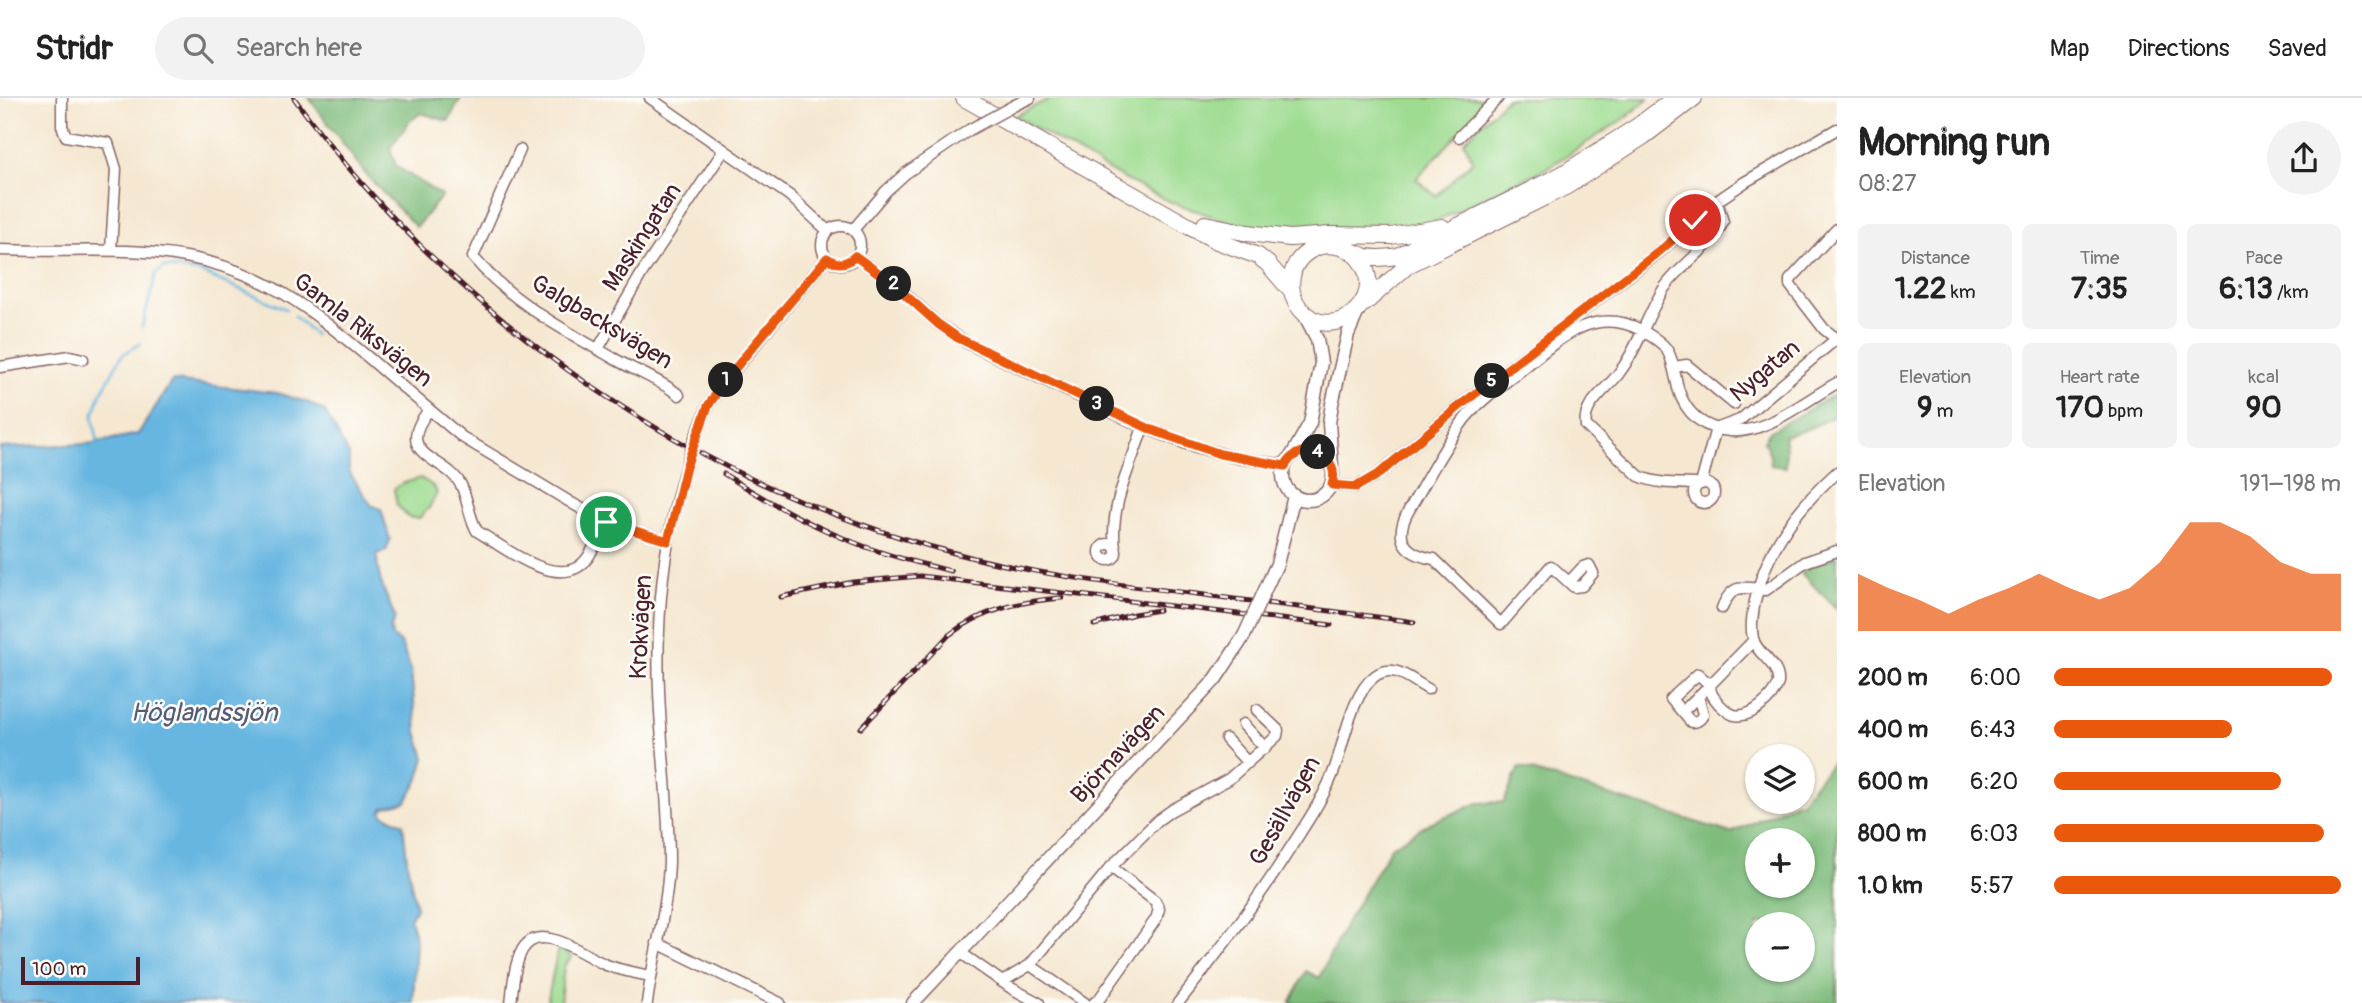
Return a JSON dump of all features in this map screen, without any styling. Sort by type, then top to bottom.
[{"type":"highway","points":[[964,98],[1085,169],[1217,240],[1258,256],[1269,264],[1292,292],[1303,312],[1315,320],[1330,323],[1345,320],[1423,256],[1567,186],[1644,136],[1694,98]]},
{"type":"highway","points":[[1167,212],[1264,245],[1314,248],[1337,246],[1378,258],[1398,256],[1561,175],[1638,126],[1675,98]]},
{"type":"highway","points":[[1205,224],[1248,233],[1290,237],[1399,235],[1465,222]]},
{"type":"highway","points":[[1292,292],[1292,277],[1297,263],[1314,248]]},
{"type":"highway","points":[[1351,251],[1362,262],[1368,276],[1368,291],[1360,308]]},
{"type":"main road","points":[[1303,312],[1317,339],[1321,363],[1310,423],[1288,461],[1284,482],[1294,496],[1305,501],[1317,499],[1328,492],[1334,478],[1329,422],[1348,334],[1360,308]]},
{"type":"main road","points":[[1288,461],[1302,451],[1315,451],[1326,457],[1332,467]]},
{"type":"main road","name":"Björnavägen","points":[[913,1003],[1215,680],[1244,636],[1277,564],[1294,496]]},
{"type":"street","points":[[62,98],[62,126],[66,136],[108,143],[116,169],[111,250]]},
{"type":"street","points":[[650,98],[790,196],[828,231]]},
{"type":"street","points":[[853,230],[886,191],[906,173],[969,130],[1030,98]]},
{"type":"street","points":[[1459,137],[1498,98]]},
{"type":"street","points":[[1332,485],[1356,487],[1380,473],[1462,404],[1661,250],[1717,201],[1837,129]]},
{"type":"street","name":"Galgbacksvägen","points":[[520,150],[473,257],[503,287],[530,307],[680,395]]},
{"type":"street","name":"Maskingatan","points":[[598,349],[642,272],[724,150]]},
{"type":"street","points":[[1716,428],[1701,484],[1656,481],[1639,476],[1586,426],[1586,414],[1589,407],[1623,369],[1665,287],[1684,264],[1718,233],[1723,222],[1717,201]]},
{"type":"street","points":[[838,226],[853,230],[859,243],[855,256],[849,262],[841,264],[827,258],[822,245],[828,231],[838,226]]},
{"type":"street","points":[[1835,336],[1790,285],[1790,280],[1837,229]]},
{"type":"street","name":"Gamla Riksvägen","points":[[0,250],[111,250],[185,257],[216,264],[263,281],[303,304],[429,410],[482,450],[614,525],[668,541]]},
{"type":"street","points":[[855,256],[958,338],[1143,427],[1220,454],[1288,461]]},
{"type":"street","name":"Krokvägen","points":[[647,1003],[669,864],[658,664],[661,598],[668,541],[686,467],[708,406],[722,385],[827,258]]},
{"type":"street","points":[[1569,582],[1551,566],[1501,624],[1434,559],[1410,551],[1402,540],[1401,533],[1403,520],[1466,418],[1477,406],[1570,333],[1585,325],[1606,320],[1623,322],[1644,332],[1665,347],[1686,407],[1704,425],[1738,433],[1754,430],[1837,383]]},
{"type":"street","name":"Nygatan","points":[[1716,428],[1740,419],[1835,336]]},
{"type":"street","points":[[0,367],[70,356],[83,359]]},
{"type":"street","points":[[1674,367],[1687,366],[1734,404]]},
{"type":"street","points":[[429,410],[418,427],[416,436],[419,447],[431,460],[456,478],[477,531],[541,568],[553,571],[577,567],[587,558],[599,535]]},
{"type":"street","points":[[1113,544],[1120,491],[1143,427]]},
{"type":"street","points":[[1429,432],[1445,449]]},
{"type":"street","points":[[1698,696],[1703,711],[1702,718],[1691,722],[1671,699],[1698,674],[1710,685],[1713,697],[1727,712],[1737,715],[1753,711],[1771,696],[1777,687],[1779,678],[1776,670],[1753,641],[1753,612],[1758,589],[1768,558],[1782,533],[1807,502],[1837,472]]},
{"type":"street","points":[[1722,608],[1726,599],[1737,589],[1744,587],[1766,590],[1805,562],[1837,551]]},
{"type":"street","points":[[1682,712],[1753,641]]},
{"type":"street","name":"Gesällvägen","points":[[1178,1003],[1253,906],[1304,827],[1334,771],[1349,724],[1362,691],[1369,682],[1380,673],[1392,671],[1428,688]]},
{"type":"street","points":[[1002,982],[1030,965],[1111,867],[1164,815],[1226,782],[1265,748],[1278,733],[1257,710]]},
{"type":"street","points":[[1243,724],[1265,748]]},
{"type":"street","points":[[1226,740],[1248,764]]},
{"type":"street","points":[[1094,1003],[1156,919],[1159,909],[1155,901],[1111,867]]},
{"type":"street","points":[[511,1003],[518,959],[523,949],[540,937],[551,937],[606,965],[651,976]]},
{"type":"street","points":[[657,943],[780,1003]]},
{"type":"street","points":[[961,953],[1038,1003]]},
{"type":"street","points":[[1030,965],[1085,1003]]},
{"type":"green space","points":[[309,98],[461,98],[448,121],[421,113],[410,121],[390,148],[396,166],[442,196],[416,227],[368,177]]},
{"type":"green space","points":[[1051,98],[1491,98],[1416,179],[1436,196],[1473,161],[1464,141],[1507,98],[1649,98],[1625,118],[1549,167],[1424,227],[1326,242],[1236,224],[1173,203],[1124,179],[1015,116]]},
{"type":"green space","points":[[1837,393],[1837,415],[1803,431],[1784,436],[1785,467],[1771,465],[1764,441],[1769,432]]},
{"type":"green space","points":[[421,478],[434,487],[437,493],[429,508],[419,518],[409,518],[397,505],[394,489],[403,483]]},
{"type":"green space","points":[[1837,556],[1837,609],[1801,573]]},
{"type":"green space","points":[[1837,756],[1837,1003],[1290,1003],[1306,971],[1319,978],[1346,923],[1391,847],[1430,823],[1478,803],[1504,802],[1519,767],[1731,833],[1771,814],[1815,814],[1815,784]]},
{"type":"green space","points":[[558,948],[572,957],[564,966],[560,1003],[547,1003]]},
{"type":"water","name":"Höglandssjön","points":[[172,381],[277,393],[309,403],[325,412],[349,455],[349,472],[371,505],[381,509],[390,540],[386,551],[377,554],[378,571],[395,618],[391,628],[392,637],[401,643],[411,671],[417,732],[425,758],[418,781],[406,802],[385,807],[381,811],[403,824],[416,908],[410,919],[416,940],[413,1003],[0,1003],[0,448],[88,444],[138,434]]},
{"type":"waterway","points":[[142,327],[156,274],[164,267],[200,272],[286,309]]},
{"type":"waterway","points":[[294,316],[315,335]]},
{"type":"waterway","points":[[98,443],[93,417],[100,395],[122,355],[141,343]]},
{"type":"railway","points":[[294,98],[359,180],[431,256],[510,325],[594,388],[683,443],[776,490],[873,529],[1001,564],[1113,583],[1414,622]]},
{"type":"railway","points":[[724,474],[787,511],[836,535],[889,555],[951,571]]},
{"type":"railway","points":[[781,597],[853,582],[920,576],[1331,625]]},
{"type":"railway","points":[[861,728],[949,635],[962,626],[1002,608],[1062,598]]},
{"type":"railway","points":[[1094,625],[1159,610]]},
{"type":"route","points":[[606,522],[668,541],[686,467],[708,406],[750,350],[827,258],[841,264],[849,262],[855,256],[958,338],[1152,430],[1220,454],[1285,466],[1298,452],[1315,451],[1331,463],[1334,474],[1332,485],[1356,487],[1380,473],[1462,404],[1661,250],[1695,220]]}]
